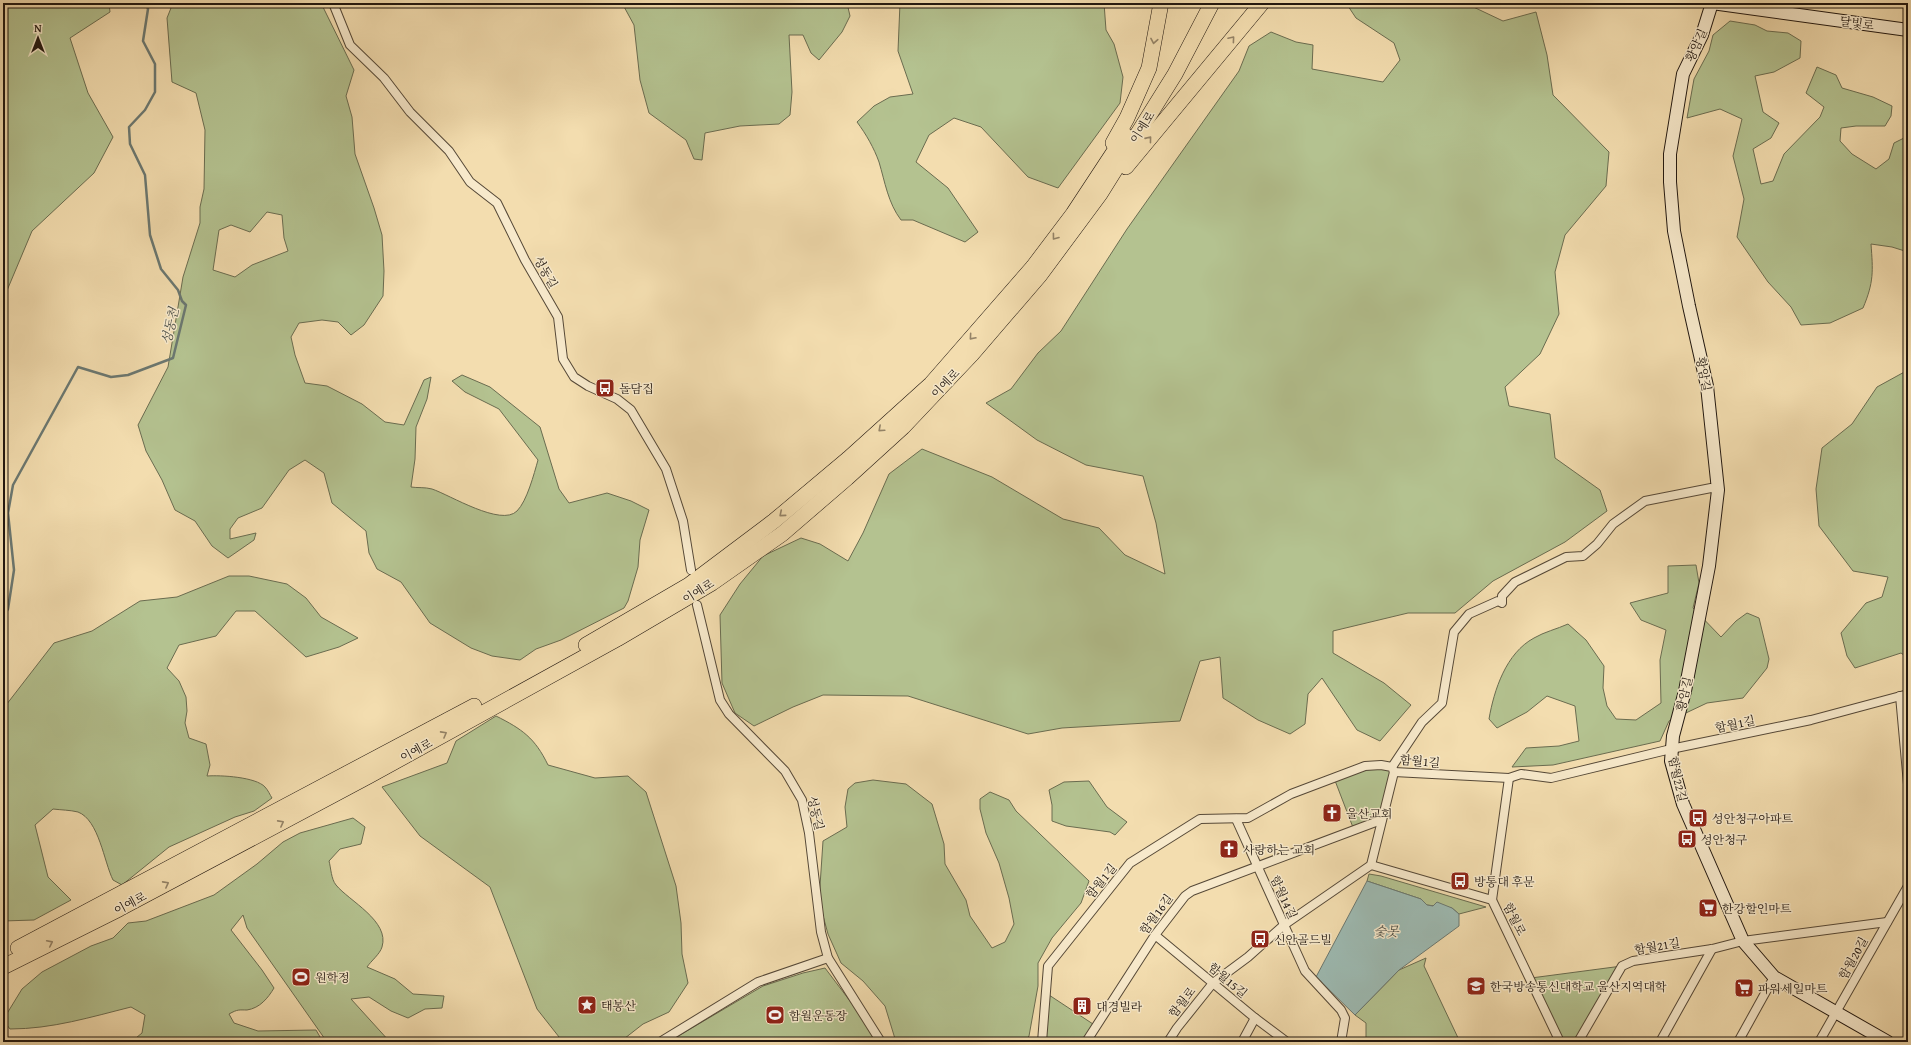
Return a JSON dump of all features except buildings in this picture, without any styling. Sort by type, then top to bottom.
[{"type":"highway","points":[[1076,219],[1127,118],[1149,68],[1160,3]]},
{"type":"highway","name":"이예로","points":[[3,967],[119,909],[369,776],[617,640],[712,583],[782,534],[903,427],[972,354],[1040,275],[1076,219],[1176,54],[1202,3]]},
{"type":"highway","name":"이예로","points":[[3,956],[564,658],[689,585],[774,521],[848,459],[931,384],[1076,219],[1175,74],[1212,3]]},
{"type":"highway","points":[[1076,219],[1262,3]]},
{"type":"street","name":"성동길","points":[[333,3],[350,45],[384,78],[410,112],[449,151],[470,182],[497,203],[525,260],[558,317],[563,359],[574,377],[588,386],[617,399],[631,410],[666,469],[683,521],[691,570]]},
{"type":"street","name":"달빛로","points":[[1712,3],[1908,30]]},
{"type":"street","name":"황암길","points":[[1671,749],[1685,691],[1709,566],[1718,490],[1707,386],[1674,232],[1670,154],[1683,74],[1702,35],[1712,3]]},
{"type":"street","points":[[1371,865],[1393,770],[1422,722],[1442,703],[1454,632],[1469,614],[1498,601],[1502,603],[1502,596],[1515,582],[1566,557],[1583,556],[1597,544],[1613,524],[1645,501],[1711,488],[1718,490]]},
{"type":"street","name":"성동길","points":[[697,605],[720,700],[729,714],[786,771],[802,800],[809,833],[821,932],[828,958],[881,1042]]},
{"type":"street","points":[[1904,695],[1908,784]]},
{"type":"street","name":"함월1길","points":[[1042,1042],[1048,966],[1130,863],[1200,819],[1248,818],[1291,794],[1365,766],[1381,765],[1393,770],[1509,778],[1521,774],[1551,778],[1671,749],[1811,720],[1904,695]]},
{"type":"street","name":"함월22길","points":[[1671,749],[1671,761],[1683,804],[1743,941],[1774,978],[1888,1042]]},
{"type":"street","points":[[1492,900],[1509,778]]},
{"type":"street","name":"함월14길","points":[[1236,819],[1305,971],[1342,1010],[1345,1018],[1341,1042]]},
{"type":"street","name":"함월16길","points":[[1086,1042],[1155,935],[1184,896],[1192,890],[1381,820]]},
{"type":"street","name":"함월로","points":[[1168,1042],[1177,1028],[1213,983],[1248,957],[1284,925],[1371,865],[1492,900],[1560,1042]]},
{"type":"street","name":"함월20길","points":[[1819,1042],[1886,922],[1908,886]]},
{"type":"street","name":"함월21길","points":[[1578,1042],[1622,966],[1633,961],[1712,949],[1743,941],[1886,922]]},
{"type":"street","name":"함월15길","points":[[1155,935],[1254,1018],[1287,1042]]},
{"type":"street","points":[[1660,1042],[1712,949]]},
{"type":"street","points":[[660,1042],[758,982],[828,958]]},
{"type":"street","points":[[1738,1042],[1774,978]]},
{"type":"street","points":[[1242,1042],[1254,1018]]},
{"type":"green space","points":[[3,3],[109,3],[110,12],[70,38],[88,93],[113,137],[94,173],[32,231],[3,300]]},
{"type":"green space","points":[[173,3],[321,3],[354,70],[346,96],[352,117],[355,154],[382,235],[384,271],[383,296],[364,325],[351,335],[338,322],[322,320],[299,323],[291,337],[295,355],[305,383],[327,386],[362,404],[385,422],[404,425],[424,380],[431,377],[427,399],[416,427],[415,459],[411,487],[432,489],[488,513],[509,515],[521,507],[530,487],[538,460],[499,409],[465,392],[452,381],[462,375],[490,387],[540,427],[559,489],[569,503],[607,493],[631,501],[649,510],[640,540],[638,567],[628,601],[624,608],[561,640],[536,649],[520,660],[492,656],[471,648],[430,623],[401,582],[377,569],[369,553],[366,531],[332,503],[324,473],[305,460],[289,470],[262,508],[238,518],[230,529],[230,539],[256,533],[254,540],[228,558],[212,546],[195,521],[175,510],[162,480],[146,451],[138,425],[168,367],[183,277],[200,223],[200,207],[204,189],[205,130],[196,93],[172,82],[167,18]],"holes":[[[267,212],[282,215],[284,238],[288,251],[252,265],[235,277],[213,270],[219,230],[231,225],[250,232]]]},
{"type":"green space","points":[[622,3],[847,3],[850,16],[842,32],[819,60],[811,53],[803,35],[789,35],[792,92],[790,115],[779,124],[740,126],[705,133],[702,160],[694,159],[686,140],[649,113],[640,80],[634,25]]},
{"type":"green space","points":[[900,3],[1104,3],[1106,30],[1114,44],[1123,77],[1120,103],[1058,188],[1028,177],[981,127],[954,118],[929,135],[916,162],[948,188],[978,232],[965,242],[913,220],[901,220],[893,207],[875,152],[867,136],[857,122],[874,106],[890,97],[913,94],[898,51]]},
{"type":"green space","points":[[1346,3],[1465,3],[1503,21],[1536,12],[1547,55],[1553,95],[1609,152],[1606,186],[1565,235],[1555,272],[1559,314],[1540,354],[1505,387],[1509,406],[1550,414],[1555,458],[1600,490],[1607,511],[1565,542],[1493,581],[1455,613],[1408,613],[1333,631],[1333,653],[1384,683],[1411,705],[1380,741],[1357,730],[1322,678],[1308,694],[1305,724],[1290,734],[1258,720],[1223,698],[1220,657],[1200,661],[1180,721],[1062,728],[1028,734],[908,696],[823,695],[793,707],[754,726],[735,713],[722,683],[720,615],[740,584],[763,556],[801,538],[820,544],[848,561],[863,533],[889,474],[922,449],[992,477],[1063,519],[1099,528],[1125,555],[1165,574],[1156,523],[1143,476],[1086,465],[1037,440],[986,403],[1011,389],[1038,353],[1061,331],[1127,229],[1239,71],[1249,46],[1271,32],[1296,42],[1313,45],[1312,69],[1383,82],[1400,60],[1394,43],[1356,18]]},
{"type":"green space","points":[[1730,21],[1755,25],[1767,31],[1788,33],[1801,41],[1800,58],[1774,72],[1755,76],[1763,112],[1779,123],[1771,138],[1753,149],[1761,184],[1773,181],[1784,154],[1820,117],[1824,107],[1806,93],[1817,67],[1836,75],[1842,88],[1873,97],[1892,106],[1891,116],[1885,126],[1856,126],[1841,128],[1840,141],[1852,154],[1876,169],[1889,159],[1894,143],[1908,136],[1908,252],[1892,247],[1871,244],[1872,276],[1863,308],[1830,323],[1801,325],[1791,307],[1768,282],[1737,237],[1744,199],[1733,156],[1742,119],[1720,109],[1687,118],[1694,79],[1709,51],[1713,35]]},
{"type":"green space","points":[[1908,370],[1908,658],[1901,653],[1855,668],[1847,656],[1841,633],[1866,603],[1882,597],[1888,577],[1853,571],[1819,526],[1816,489],[1822,448],[1852,424],[1877,387]]},
{"type":"green space","points":[[1696,565],[1699,583],[1693,608],[1721,637],[1736,621],[1747,613],[1759,618],[1769,659],[1767,668],[1743,698],[1707,703],[1669,721],[1660,741],[1553,765],[1512,767],[1526,748],[1559,746],[1579,741],[1575,706],[1547,696],[1527,712],[1497,728],[1489,719],[1498,685],[1503,673],[1516,653],[1534,638],[1568,624],[1586,640],[1604,666],[1603,688],[1607,706],[1616,719],[1636,720],[1661,703],[1660,660],[1666,630],[1641,620],[1630,603],[1668,593],[1668,566]]},
{"type":"green space","points":[[229,576],[249,576],[287,584],[306,598],[321,617],[358,638],[339,647],[306,657],[255,611],[236,611],[216,636],[179,645],[167,668],[179,681],[186,697],[187,711],[185,723],[189,738],[206,744],[210,765],[207,776],[229,776],[254,781],[265,787],[272,798],[254,811],[235,817],[169,847],[122,885],[113,880],[96,832],[85,816],[78,812],[69,810],[53,809],[35,825],[48,877],[71,900],[34,920],[3,921],[3,709],[54,643],[92,631],[140,601],[177,597]]},
{"type":"green space","points":[[496,716],[513,725],[527,735],[538,748],[548,765],[595,778],[628,776],[646,792],[676,886],[681,923],[682,954],[688,983],[669,1012],[643,1024],[620,1042],[563,1042],[537,1009],[490,887],[420,836],[382,787],[447,763],[456,741]]},
{"type":"green space","points":[[1365,766],[1392,767],[1381,820],[1354,830],[1334,778]]},
{"type":"green space","points":[[873,780],[906,784],[932,804],[944,844],[945,864],[966,900],[970,916],[992,948],[1005,942],[1014,924],[1009,898],[999,863],[986,833],[980,809],[980,799],[990,792],[1009,800],[1016,811],[1089,881],[1081,903],[1052,938],[1038,963],[1038,986],[1029,1036],[1025,1042],[896,1042],[885,1006],[863,981],[841,963],[828,934],[819,901],[823,841],[847,827],[845,807],[848,789],[855,783]]},
{"type":"green space","points":[[1089,781],[1107,807],[1127,822],[1115,835],[1110,832],[1066,826],[1052,821],[1052,805],[1049,790],[1064,782]]},
{"type":"green space","points":[[353,818],[365,827],[361,844],[340,849],[329,861],[334,883],[367,912],[380,929],[383,938],[382,947],[367,967],[395,979],[413,994],[444,996],[442,1008],[425,1009],[408,1018],[391,1011],[369,997],[351,999],[390,1042],[327,1042],[247,928],[243,915],[231,930],[274,988],[260,1005],[252,1009],[240,1010],[229,1014],[234,1023],[258,1031],[316,1030],[323,1042],[131,1042],[142,1033],[145,1015],[131,1007],[71,1022],[41,1027],[10,1029],[3,1020],[22,989],[42,972],[91,946],[113,938],[128,923],[146,921],[214,895],[257,864],[283,842],[300,833]]},
{"type":"green space","points":[[1369,874],[1381,876],[1486,907],[1459,914],[1452,908],[1427,905],[1421,899],[1367,881]]},
{"type":"green space","points":[[1426,958],[1424,966],[1460,1042],[1366,1042],[1366,1023],[1355,1015],[1399,970]]},
{"type":"green space","points":[[1622,966],[1578,1042],[1561,1042],[1531,978]]},
{"type":"green space","points":[[825,968],[881,1042],[668,1042],[763,986],[803,973]]},
{"type":"green space","points":[[1046,993],[1096,1026],[1086,1042],[1042,1042]]},
{"type":"water","name":"숯못","points":[[1367,881],[1421,899],[1427,905],[1433,906],[1437,902],[1452,908],[1459,914],[1459,926],[1399,970],[1355,1015],[1316,977]]},
{"type":"waterway","name":"성동천","points":[[3,617],[8,609],[14,570],[8,513],[13,485],[78,367],[111,377],[128,375],[173,358],[186,305],[182,301],[178,290],[161,269],[150,235],[145,175],[130,144],[129,127],[145,110],[155,92],[155,64],[143,41],[148,9],[146,3]]},
{"type":"place","name":"돌담집","points":[[605,388]]},
{"type":"place","name":"울산교회","points":[[1332,813]]},
{"type":"place","name":"성안청구아파트","points":[[1698,818]]},
{"type":"place","name":"성안청구","points":[[1687,839]]},
{"type":"place","name":"사랑하는 교회","points":[[1229,849]]},
{"type":"place","name":"방통대 후문","points":[[1460,881]]},
{"type":"place","name":"한강할인마트","points":[[1708,908]]},
{"type":"place","name":"신안골드빌","points":[[1260,939]]},
{"type":"place","name":"원학정","points":[[301,977]]},
{"type":"place","name":"한국방송통신대학교 울산지역대학","points":[[1476,986]]},
{"type":"place","name":"파워세일마트","points":[[1744,988]]},
{"type":"place","name":"태봉산","points":[[587,1005]]},
{"type":"place","name":"대경빌라","points":[[1082,1006]]},
{"type":"place","name":"함월운동장","points":[[775,1015]]}]
